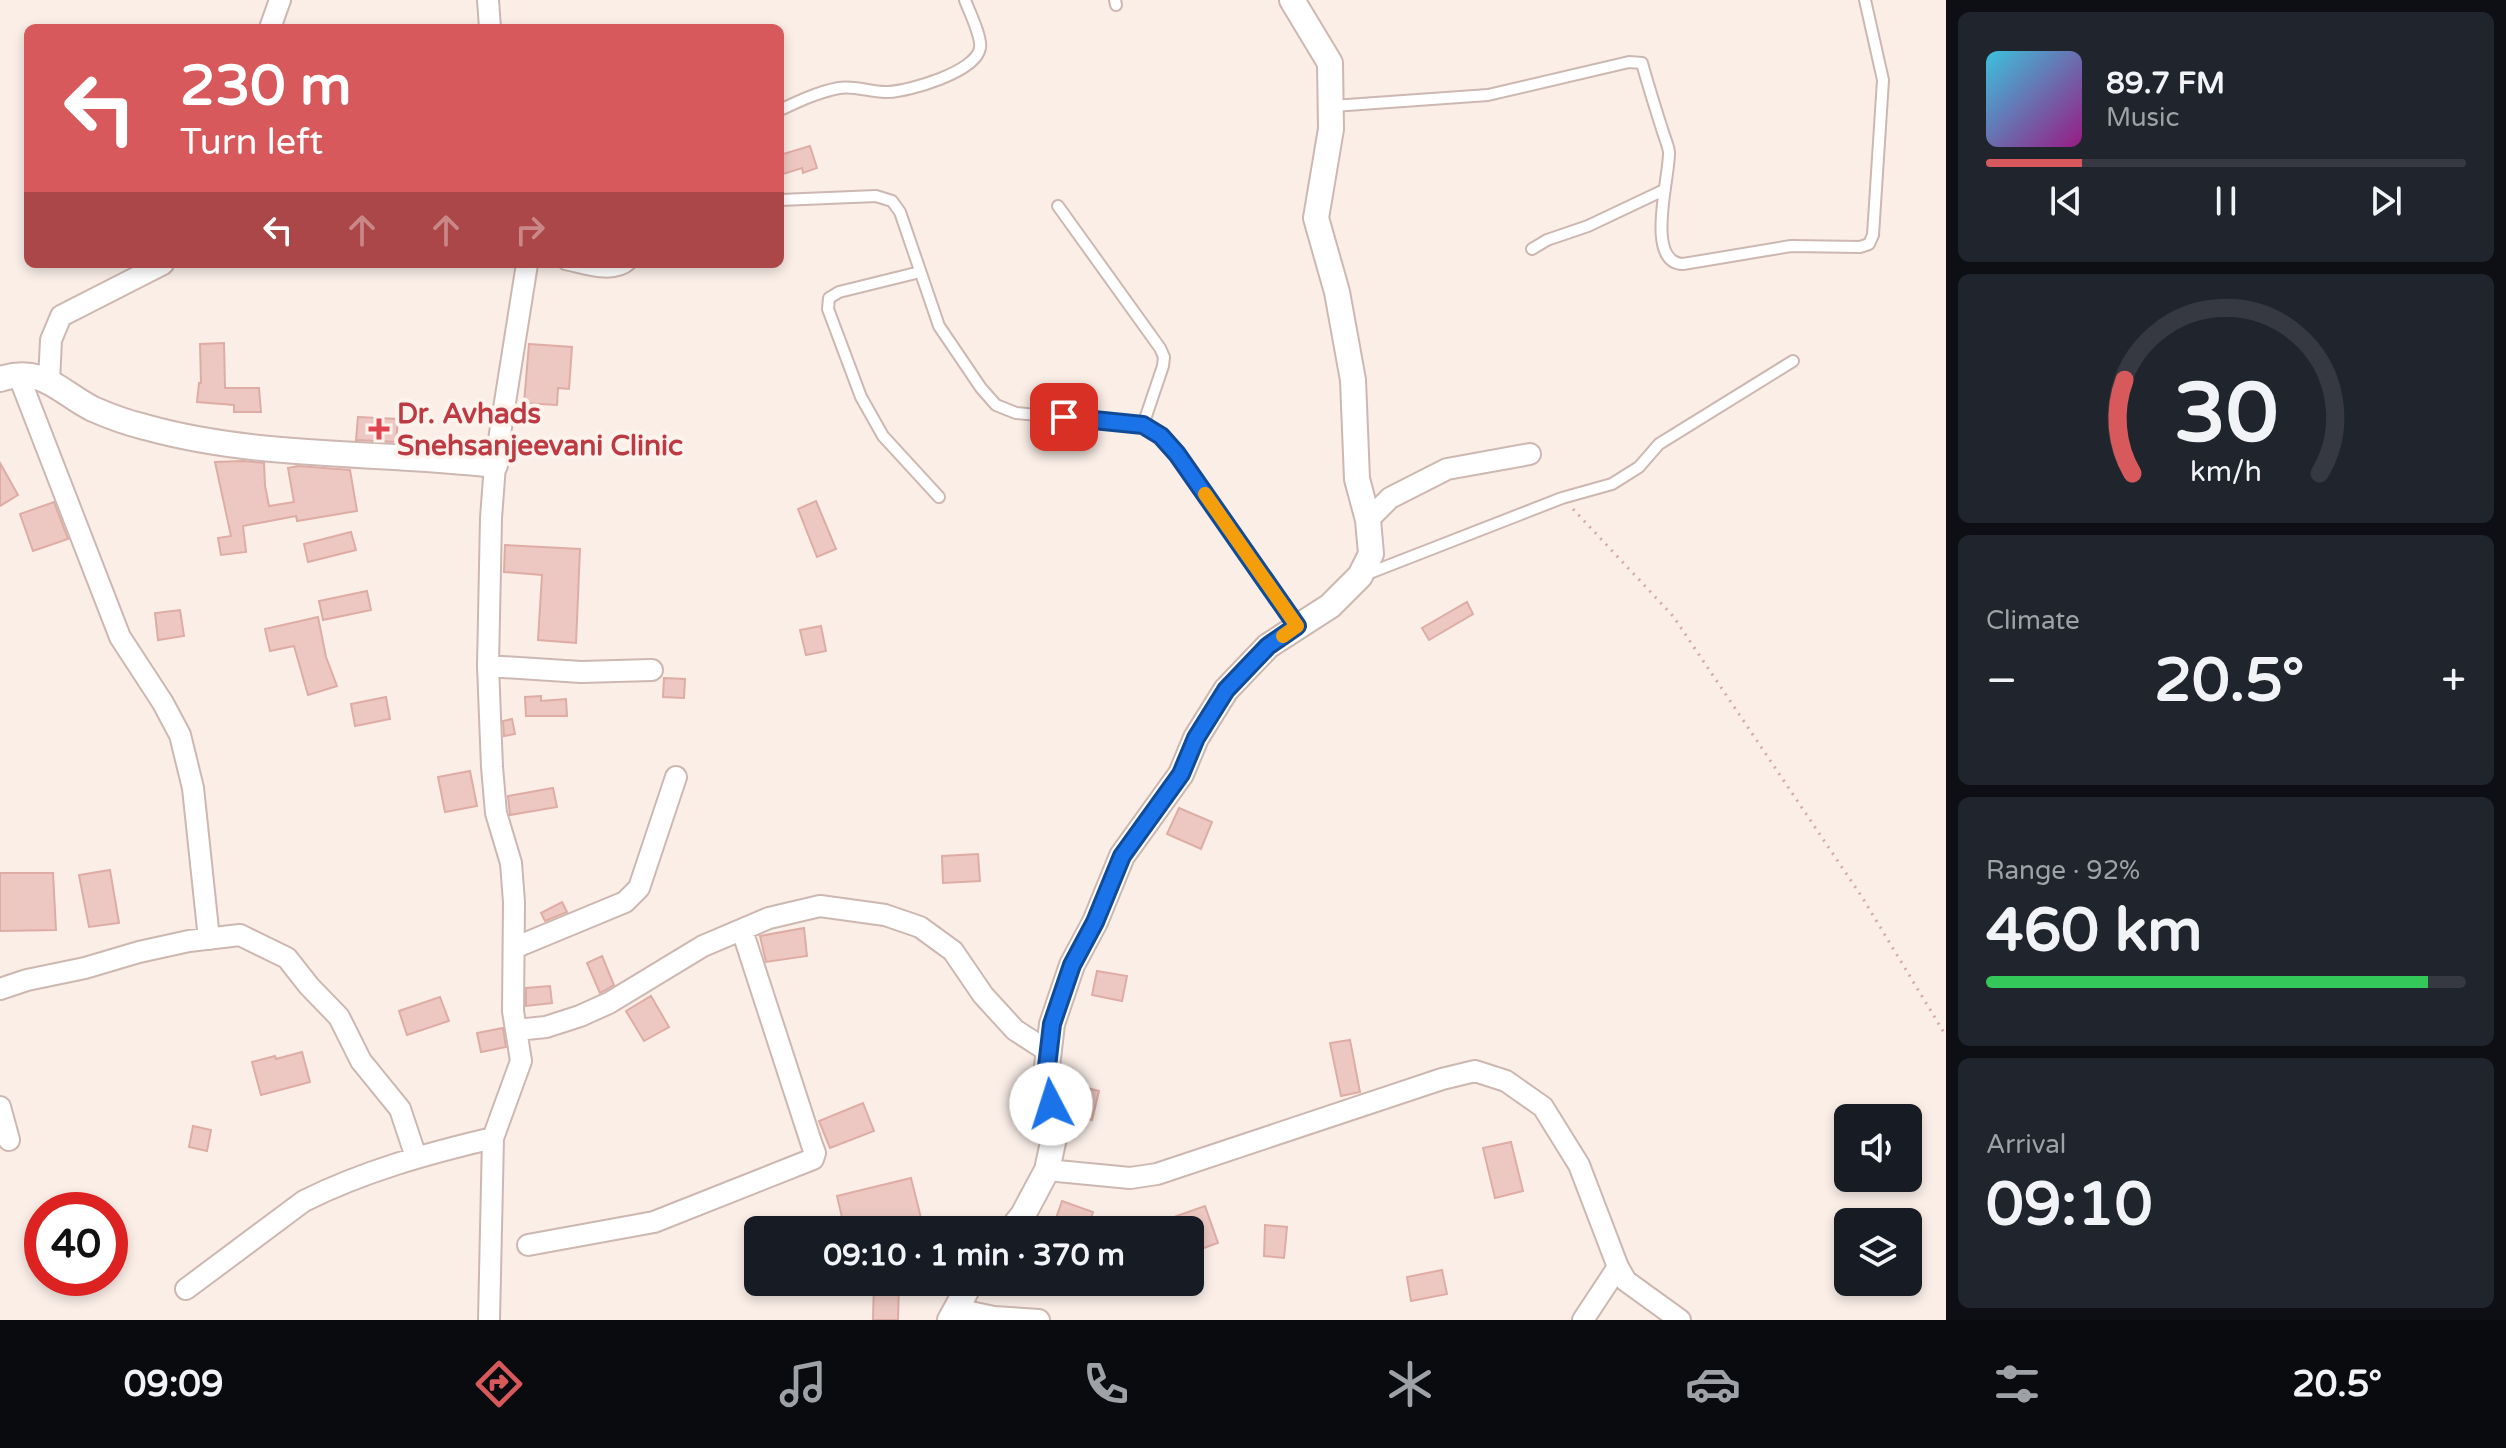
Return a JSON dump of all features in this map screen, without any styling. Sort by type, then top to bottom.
[{"type":"street","points":[[271,24],[280,0]]},
{"type":"street","points":[[488,0],[490,24]]},
{"type":"street","points":[[1022,1216],[1047,1170],[1055,1133],[1046,1075],[1052,1024],[1072,965],[1095,922],[1122,856],[1181,774],[1196,738],[1226,690],[1268,646],[1330,606],[1360,576],[1371,554],[1368,520],[1357,479],[1353,380],[1337,292],[1316,218],[1331,129],[1330,63],[1292,0]]},
{"type":"street","points":[[49,381],[51,340],[61,316],[155,268]]},
{"type":"street","points":[[489,1320],[493,1138],[521,1061],[513,1011],[511,863],[496,813],[488,666],[491,518],[495,465],[526,268]]},
{"type":"street","points":[[209,939],[193,788],[180,735],[120,637],[9,376],[40,377],[93,409],[144,427],[237,447],[435,458],[495,465]]},
{"type":"street","points":[[1368,520],[1390,498],[1447,469],[1530,454]]},
{"type":"street","points":[[488,666],[581,672],[652,670]]},
{"type":"street","points":[[514,948],[625,902],[639,888],[676,777]]},
{"type":"street","points":[[516,1030],[546,1027],[590,1012],[703,946],[769,918],[820,906],[885,915],[920,927],[953,951],[983,995],[1015,1030],[1049,1052]]},
{"type":"street","points":[[528,1245],[654,1222],[813,1159],[815,1153],[742,930]]},
{"type":"street","points":[[0,989],[139,952],[240,935],[287,958],[339,1017],[361,1061],[400,1109],[416,1157]]},
{"type":"street","points":[[1047,1170],[1130,1178],[1157,1174],[1442,1079],[1475,1071],[1506,1081],[1543,1107],[1579,1165],[1626,1281],[1680,1320]]},
{"type":"street","points":[[0,1107],[9,1140]]},
{"type":"street","points":[[186,1289],[304,1201],[416,1157],[493,1138]]},
{"type":"street","points":[[1583,1320],[1618,1267]]},
{"type":"street","points":[[963,1296],[953,1315],[1039,1320]]},
{"type":"lane","points":[[784,108],[821,92],[855,86],[885,93],[960,71],[973,60],[980,48],[965,0]]},
{"type":"lane","points":[[1331,106],[1488,95],[1629,62],[1642,63],[1669,152],[1661,223],[1665,254],[1674,264],[1791,246],[1860,247],[1869,244],[1873,235],[1883,80],[1865,0]]},
{"type":"lane","points":[[1532,249],[1664,190]]},
{"type":"lane","points":[[784,200],[876,196],[892,201],[900,212],[939,326],[996,405],[1016,413],[1143,425],[1161,436],[1177,454],[1297,626]]},
{"type":"lane","points":[[1058,206],[1164,357],[1143,425]]},
{"type":"lane","points":[[588,268],[610,272],[625,268]]},
{"type":"lane","points":[[920,272],[839,292],[829,298],[828,309],[861,397],[883,436],[939,497]]},
{"type":"lane","points":[[1360,576],[1562,498],[1612,484],[1628,476],[1659,444],[1793,361]]},
{"type":"path","points":[[1562,498],[1673,616],[1862,897],[1946,1036]]},
{"type":"building","points":[[810,146],[817,168],[803,173],[802,168],[784,174],[784,154]]},
{"type":"building","points":[[224,343],[225,388],[259,388],[261,412],[234,412],[234,405],[197,402],[201,383],[200,344]]},
{"type":"building","points":[[529,344],[572,347],[569,389],[558,388],[557,405],[524,403]]},
{"type":"building","points":[[358,417],[398,419],[396,442],[356,440]]},
{"type":"building","points":[[215,462],[264,463],[269,506],[294,502],[288,468],[350,470],[357,511],[297,521],[296,516],[243,526],[246,552],[221,555],[218,538],[231,536]]},
{"type":"building","points":[[0,463],[18,495],[0,506]]},
{"type":"building","points":[[816,501],[836,549],[817,557],[798,509]]},
{"type":"building","points":[[54,502],[68,539],[33,551],[20,514]]},
{"type":"building","points":[[351,532],[356,550],[308,562],[304,544]]},
{"type":"building","points":[[505,545],[580,549],[576,643],[538,640],[542,575],[504,572]]},
{"type":"building","points":[[367,591],[371,610],[323,620],[319,601]]},
{"type":"building","points":[[1467,602],[1473,614],[1429,640],[1422,628]]},
{"type":"building","points":[[180,610],[184,636],[158,640],[155,613]]},
{"type":"building","points":[[318,617],[326,657],[337,686],[308,695],[294,646],[270,651],[265,629]]},
{"type":"building","points":[[821,626],[826,651],[806,655],[800,630]]},
{"type":"building","points":[[664,678],[685,679],[684,698],[663,697]]},
{"type":"building","points":[[541,696],[541,701],[566,699],[567,716],[526,716],[525,697]]},
{"type":"building","points":[[386,697],[390,719],[355,726],[351,704]]},
{"type":"building","points":[[512,719],[515,734],[504,736],[503,721]]},
{"type":"building","points":[[470,771],[477,806],[445,812],[438,777]]},
{"type":"building","points":[[553,788],[557,807],[510,815],[508,796]]},
{"type":"building","points":[[1179,808],[1212,822],[1201,849],[1167,834]]},
{"type":"building","points":[[978,854],[980,881],[943,883],[942,856]]},
{"type":"building","points":[[110,870],[119,923],[89,927],[79,875]]},
{"type":"building","points":[[0,873],[53,873],[56,930],[0,931]]},
{"type":"building","points":[[562,902],[567,912],[545,921],[541,913]]},
{"type":"building","points":[[804,928],[807,956],[766,962],[760,936]]},
{"type":"building","points":[[602,956],[614,985],[600,993],[587,963]]},
{"type":"building","points":[[1097,971],[1127,976],[1122,1001],[1092,995]]},
{"type":"building","points":[[550,986],[552,1003],[526,1006],[526,988]]},
{"type":"building","points":[[651,996],[669,1027],[644,1041],[626,1011]]},
{"type":"building","points":[[440,997],[449,1021],[407,1035],[399,1011]]},
{"type":"building","points":[[503,1028],[506,1047],[481,1052],[477,1033]]},
{"type":"building","points":[[1350,1040],[1360,1092],[1341,1096],[1330,1043]]},
{"type":"building","points":[[302,1052],[310,1082],[261,1095],[252,1062]]},
{"type":"building","points":[[1076,1085],[1099,1091],[1092,1120],[1069,1114]]},
{"type":"building","points":[[863,1103],[874,1131],[830,1148],[819,1121]]},
{"type":"building","points":[[193,1126],[211,1130],[207,1151],[189,1147]]},
{"type":"building","points":[[1511,1142],[1523,1191],[1495,1198],[1483,1148]]},
{"type":"building","points":[[911,1178],[920,1216],[842,1216],[837,1196]]},
{"type":"building","points":[[1062,1201],[1093,1212],[1092,1216],[1057,1216]]},
{"type":"building","points":[[1205,1206],[1218,1243],[1204,1248],[1204,1216],[1177,1216]]},
{"type":"building","points":[[1265,1225],[1287,1227],[1284,1258],[1264,1256]]},
{"type":"building","points":[[1442,1270],[1447,1294],[1411,1301],[1407,1277]]},
{"type":"building","points":[[874,1296],[899,1296],[898,1320],[873,1320]]},
{"type":"slow traffic","points":[[1205,494],[1297,626],[1283,636]]},
{"type":"place","name":"Dr. Avhads Snehsanjeevani Clinic","points":[[379,429]]},
{"type":"route","points":[[1051,1104],[1046,1075],[1052,1024],[1072,965],[1095,922],[1122,856],[1181,774],[1196,738],[1226,690],[1268,646],[1297,626],[1177,454],[1161,436],[1143,425],[1064,417]]}]
